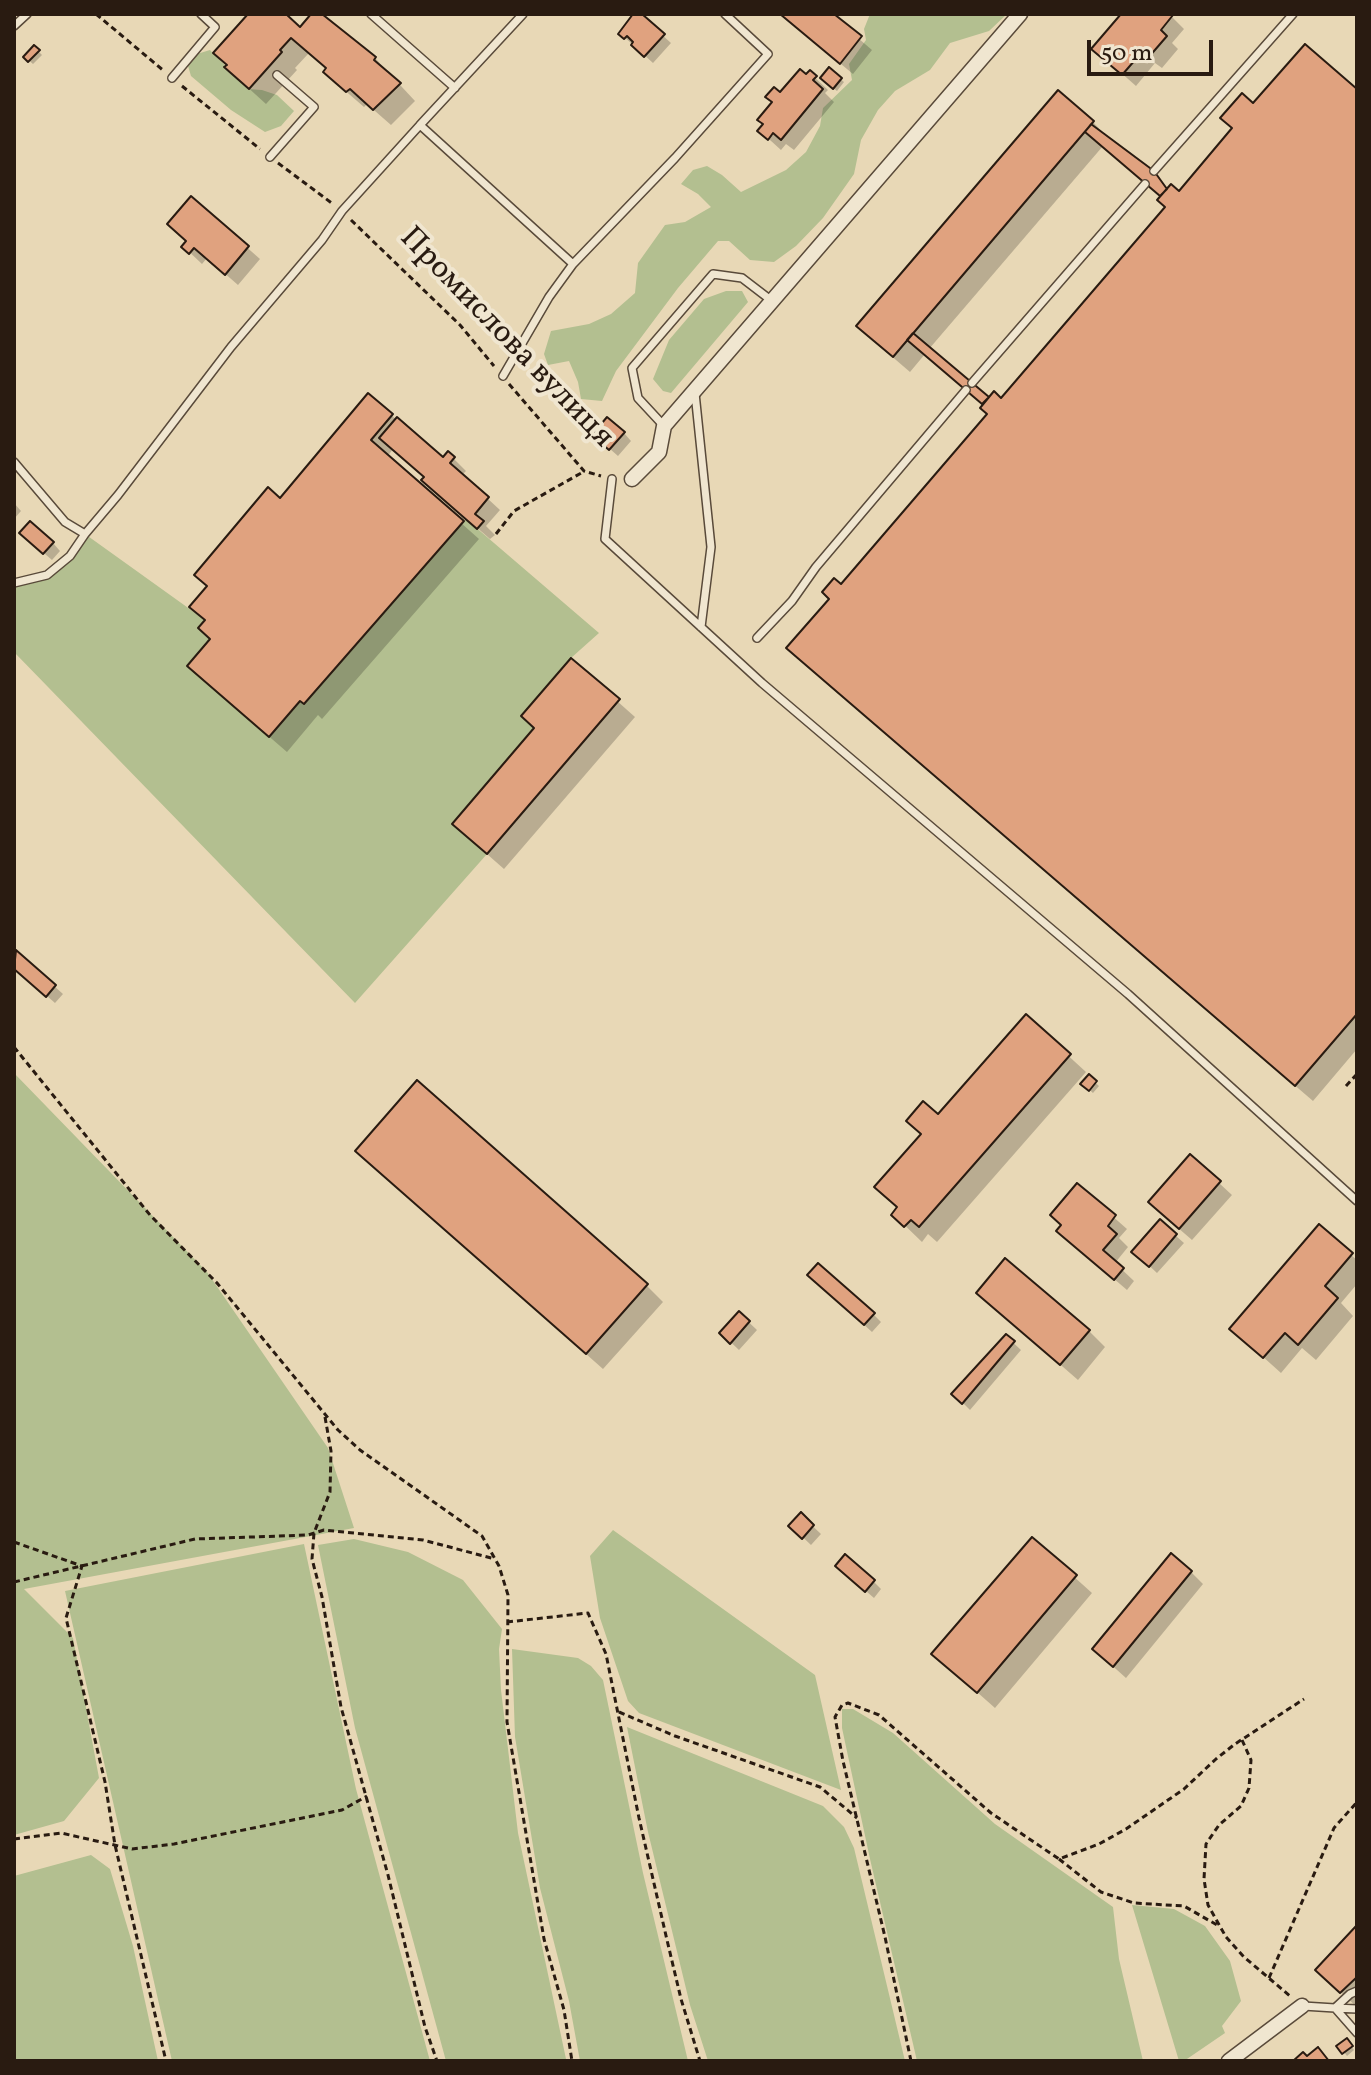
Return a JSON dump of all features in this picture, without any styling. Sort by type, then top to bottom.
[{"type":"street","name":"Промислова вулиця","points":[[632,479],[659,452],[664,426],[1020,14]]},
{"type":"street","points":[[1229,2061],[1302,2006]]},
{"type":"lane","points":[[14,26],[27,14]]},
{"type":"lane","points":[[172,78],[215,27],[201,14]]},
{"type":"lane","points":[[371,14],[455,88]]},
{"type":"lane","points":[[14,583],[47,575],[70,556],[231,347],[322,240],[342,211],[523,14]]},
{"type":"lane","points":[[503,376],[549,297],[573,264],[675,158],[768,54],[725,14]]},
{"type":"lane","points":[[1154,171],[1290,15]]},
{"type":"lane","points":[[270,157],[314,107],[277,75]]},
{"type":"lane","points":[[420,125],[573,264]]},
{"type":"lane","points":[[972,383],[1145,184]]},
{"type":"lane","points":[[664,426],[638,398],[632,368],[713,274],[742,278],[772,301]]},
{"type":"lane","points":[[757,638],[792,601],[816,567],[966,390]]},
{"type":"lane","points":[[694,391],[711,547],[701,627]]},
{"type":"lane","points":[[14,462],[65,522],[85,534]]},
{"type":"lane","points":[[612,479],[605,539],[774,693],[1128,994],[1357,1201]]},
{"type":"lane","points":[[1335,2008],[1357,1991]]},
{"type":"lane","points":[[1302,2006],[1357,2009]]},
{"type":"lane","points":[[1335,2008],[1357,2033]]},
{"type":"path","name":"Промислова вулиця","points":[[96,14],[270,157],[342,211],[460,325],[584,471],[612,479]]},
{"type":"path","points":[[496,534],[514,511],[584,471]]},
{"type":"path","points":[[14,1047],[150,1215],[217,1283],[325,1413],[360,1450],[482,1536],[495,1559],[508,1595],[507,1722],[544,1939],[564,2010],[572,2061]]},
{"type":"path","points":[[1346,1086],[1357,1074]]},
{"type":"path","points":[[325,1413],[331,1451],[330,1492],[314,1533],[312,1559],[322,1597],[341,1707],[437,2061]]},
{"type":"path","points":[[14,1582],[195,1539],[324,1530],[423,1540],[495,1559]]},
{"type":"path","points":[[14,1542],[82,1566]]},
{"type":"path","points":[[82,1566],[66,1618],[166,2061]]},
{"type":"path","points":[[507,1622],[588,1613],[606,1654],[667,1940],[700,2061]]},
{"type":"path","points":[[1059,1859],[1099,1844],[1126,1829],[1184,1789],[1242,1740],[1304,1699]]},
{"type":"path","points":[[911,2061],[835,1717],[842,1705],[848,1703],[879,1715],[991,1813],[1101,1892],[1134,1903],[1184,1906],[1220,1927]]},
{"type":"path","points":[[619,1712],[675,1736],[820,1787],[857,1818]]},
{"type":"path","points":[[1242,1740],[1251,1760],[1249,1788],[1241,1806],[1219,1825],[1206,1844],[1204,1879],[1208,1905],[1220,1927],[1244,1957],[1302,2006]]},
{"type":"path","points":[[14,1839],[61,1833],[132,1849],[342,1810],[367,1796]]},
{"type":"path","points":[[1269,1978],[1334,1828],[1357,1802]]},
{"type":"green space","points":[[870,14],[1007,14],[989,31],[950,43],[930,70],[895,91],[878,110],[861,140],[854,174],[823,218],[796,246],[774,262],[750,260],[729,241],[718,241],[678,288],[616,371],[602,401],[581,399],[569,361],[548,365],[544,354],[551,331],[589,324],[611,314],[635,293],[638,263],[665,225],[685,222],[711,207],[698,194],[681,184],[693,170],[707,166],[741,192],[786,170],[806,152],[820,126],[823,108],[852,80],[849,64],[866,40],[864,29]]},
{"type":"green space","points":[[210,50],[248,89],[277,95],[294,111],[281,126],[265,132],[231,110],[191,76],[188,66],[197,54]]},
{"type":"green space","points":[[726,291],[742,291],[748,302],[671,393],[663,391],[653,379],[669,340],[704,299]]},
{"type":"green space","points":[[466,519],[599,633],[571,658],[522,716],[534,728],[452,823],[487,854],[355,1003],[14,652],[14,583],[47,575],[85,534],[205,620],[198,628],[210,639],[187,666],[269,737],[300,701],[305,704]]},
{"type":"green space","points":[[14,1073],[207,1272],[328,1448],[354,1528],[24,1589],[73,1638],[99,1778],[64,1821],[14,1835]]},
{"type":"green space","points":[[613,1530],[815,1675],[841,1790],[639,1713],[628,1701],[600,1618],[590,1556]]},
{"type":"green space","points":[[354,1539],[408,1552],[463,1580],[502,1629],[499,1649],[501,1690],[518,1833],[566,2059],[446,2061],[355,1728],[318,1545]]},
{"type":"green space","points":[[304,1544],[356,1789],[430,2061],[172,2061],[65,1591]]},
{"type":"green space","points":[[512,1649],[578,1658],[591,1666],[603,1680],[643,1873],[688,2061],[580,2061],[569,2001],[540,1888],[515,1737]]},
{"type":"green space","points":[[842,1709],[853,1709],[893,1733],[995,1824],[1113,1907],[1119,1959],[1143,2061],[917,2061],[842,1728]]},
{"type":"green space","points":[[627,1727],[823,1806],[844,1827],[854,1848],[905,2061],[708,2061],[690,2005],[648,1832]]},
{"type":"green space","points":[[91,1855],[110,1869],[133,1946],[158,2061],[14,2061],[14,1876]]},
{"type":"green space","points":[[1132,1905],[1174,1909],[1205,1926],[1230,1961],[1241,2001],[1222,2026],[1225,2033],[1184,2061],[1179,2061]]},
{"type":"building","points":[[248,14],[286,14],[300,27],[311,14],[322,14],[376,57],[374,60],[401,83],[373,110],[350,89],[346,92],[323,72],[326,68],[291,38],[249,89],[213,53]]},
{"type":"building","points":[[633,14],[642,14],[665,34],[644,57],[631,45],[633,42],[627,36],[624,39],[618,34]]},
{"type":"building","points":[[780,14],[834,14],[862,36],[840,64]]},
{"type":"building","points":[[1121,14],[1173,15],[1161,30],[1167,36],[1148,58],[1142,52],[1122,75],[1091,49]]},
{"type":"building","points":[[1305,44],[1357,89],[1357,1014],[1295,1086],[786,648],[829,599],[822,592],[834,578],[841,584],[987,414],[980,408],[994,391],[1001,398],[1165,207],[1157,200],[1171,184],[1179,191],[1232,128],[1220,118],[1242,93],[1253,103]]},
{"type":"building","points":[[34,45],[40,50],[28,62],[23,57]]},
{"type":"building","points":[[829,67],[842,78],[833,89],[820,78]]},
{"type":"building","points":[[800,69],[806,74],[810,70],[817,76],[813,80],[823,89],[781,140],[773,133],[768,140],[757,131],[763,124],[757,120],[772,102],[765,97],[774,87],[780,92]]},
{"type":"building","points":[[1058,90],[1094,121],[893,357],[856,326]]},
{"type":"building","points":[[1091,124],[1154,171],[1167,189],[1160,196],[1085,132]]},
{"type":"building","points":[[191,196],[249,246],[225,275],[194,248],[189,254],[181,247],[186,241],[167,224]]},
{"type":"building","points":[[913,333],[989,397],[982,404],[907,340]]},
{"type":"building","points":[[368,393],[393,414],[371,440],[464,521],[304,704],[300,701],[269,737],[187,666],[210,639],[198,628],[205,620],[189,607],[207,586],[194,575],[268,487],[280,498]]},
{"type":"building","points":[[397,417],[443,457],[448,451],[455,457],[450,463],[489,497],[475,514],[484,521],[477,529],[379,438]]},
{"type":"building","points":[[607,417],[625,432],[609,450],[592,435]]},
{"type":"building","points":[[30,521],[54,542],[43,554],[19,533]]},
{"type":"building","points":[[571,658],[620,699],[487,854],[452,824],[534,728],[521,716]]},
{"type":"building","points":[[16,950],[56,985],[46,997],[14,969]]},
{"type":"building","points":[[1026,1014],[1071,1054],[919,1227],[911,1220],[904,1227],[891,1215],[897,1207],[874,1187],[921,1134],[906,1121],[923,1101],[938,1114]]},
{"type":"building","points":[[1089,1074],[1097,1081],[1089,1091],[1080,1084]]},
{"type":"building","points":[[417,1080],[648,1284],[586,1354],[355,1151]]},
{"type":"building","points":[[1190,1154],[1221,1181],[1179,1229],[1148,1202]]},
{"type":"building","points":[[1077,1183],[1116,1215],[1108,1226],[1117,1234],[1103,1250],[1124,1268],[1114,1280],[1056,1231],[1061,1225],[1050,1215]]},
{"type":"building","points":[[1160,1219],[1177,1234],[1149,1267],[1131,1252]]},
{"type":"building","points":[[1319,1224],[1353,1253],[1325,1286],[1338,1298],[1298,1345],[1285,1333],[1263,1358],[1229,1329]]},
{"type":"building","points":[[1005,1258],[1090,1330],[1060,1365],[976,1293]]},
{"type":"building","points":[[818,1263],[875,1313],[864,1325],[807,1275]]},
{"type":"building","points":[[739,1311],[750,1321],[730,1344],[719,1333]]},
{"type":"building","points":[[1006,1334],[1015,1341],[962,1404],[951,1394]]},
{"type":"building","points":[[801,1512],[814,1525],[802,1539],[788,1526]]},
{"type":"building","points":[[1032,1537],[1077,1575],[977,1693],[931,1654]]},
{"type":"building","points":[[1171,1553],[1192,1571],[1113,1667],[1092,1649]]},
{"type":"building","points":[[845,1554],[875,1580],[865,1592],[835,1566]]},
{"type":"building","points":[[1357,1925],[1357,1977],[1340,1993],[1315,1970]]},
{"type":"building","points":[[1347,2038],[1353,2046],[1342,2054],[1336,2046]]},
{"type":"building","points":[[1318,2047],[1329,2061],[1293,2061],[1303,2052],[1307,2056]]}]
